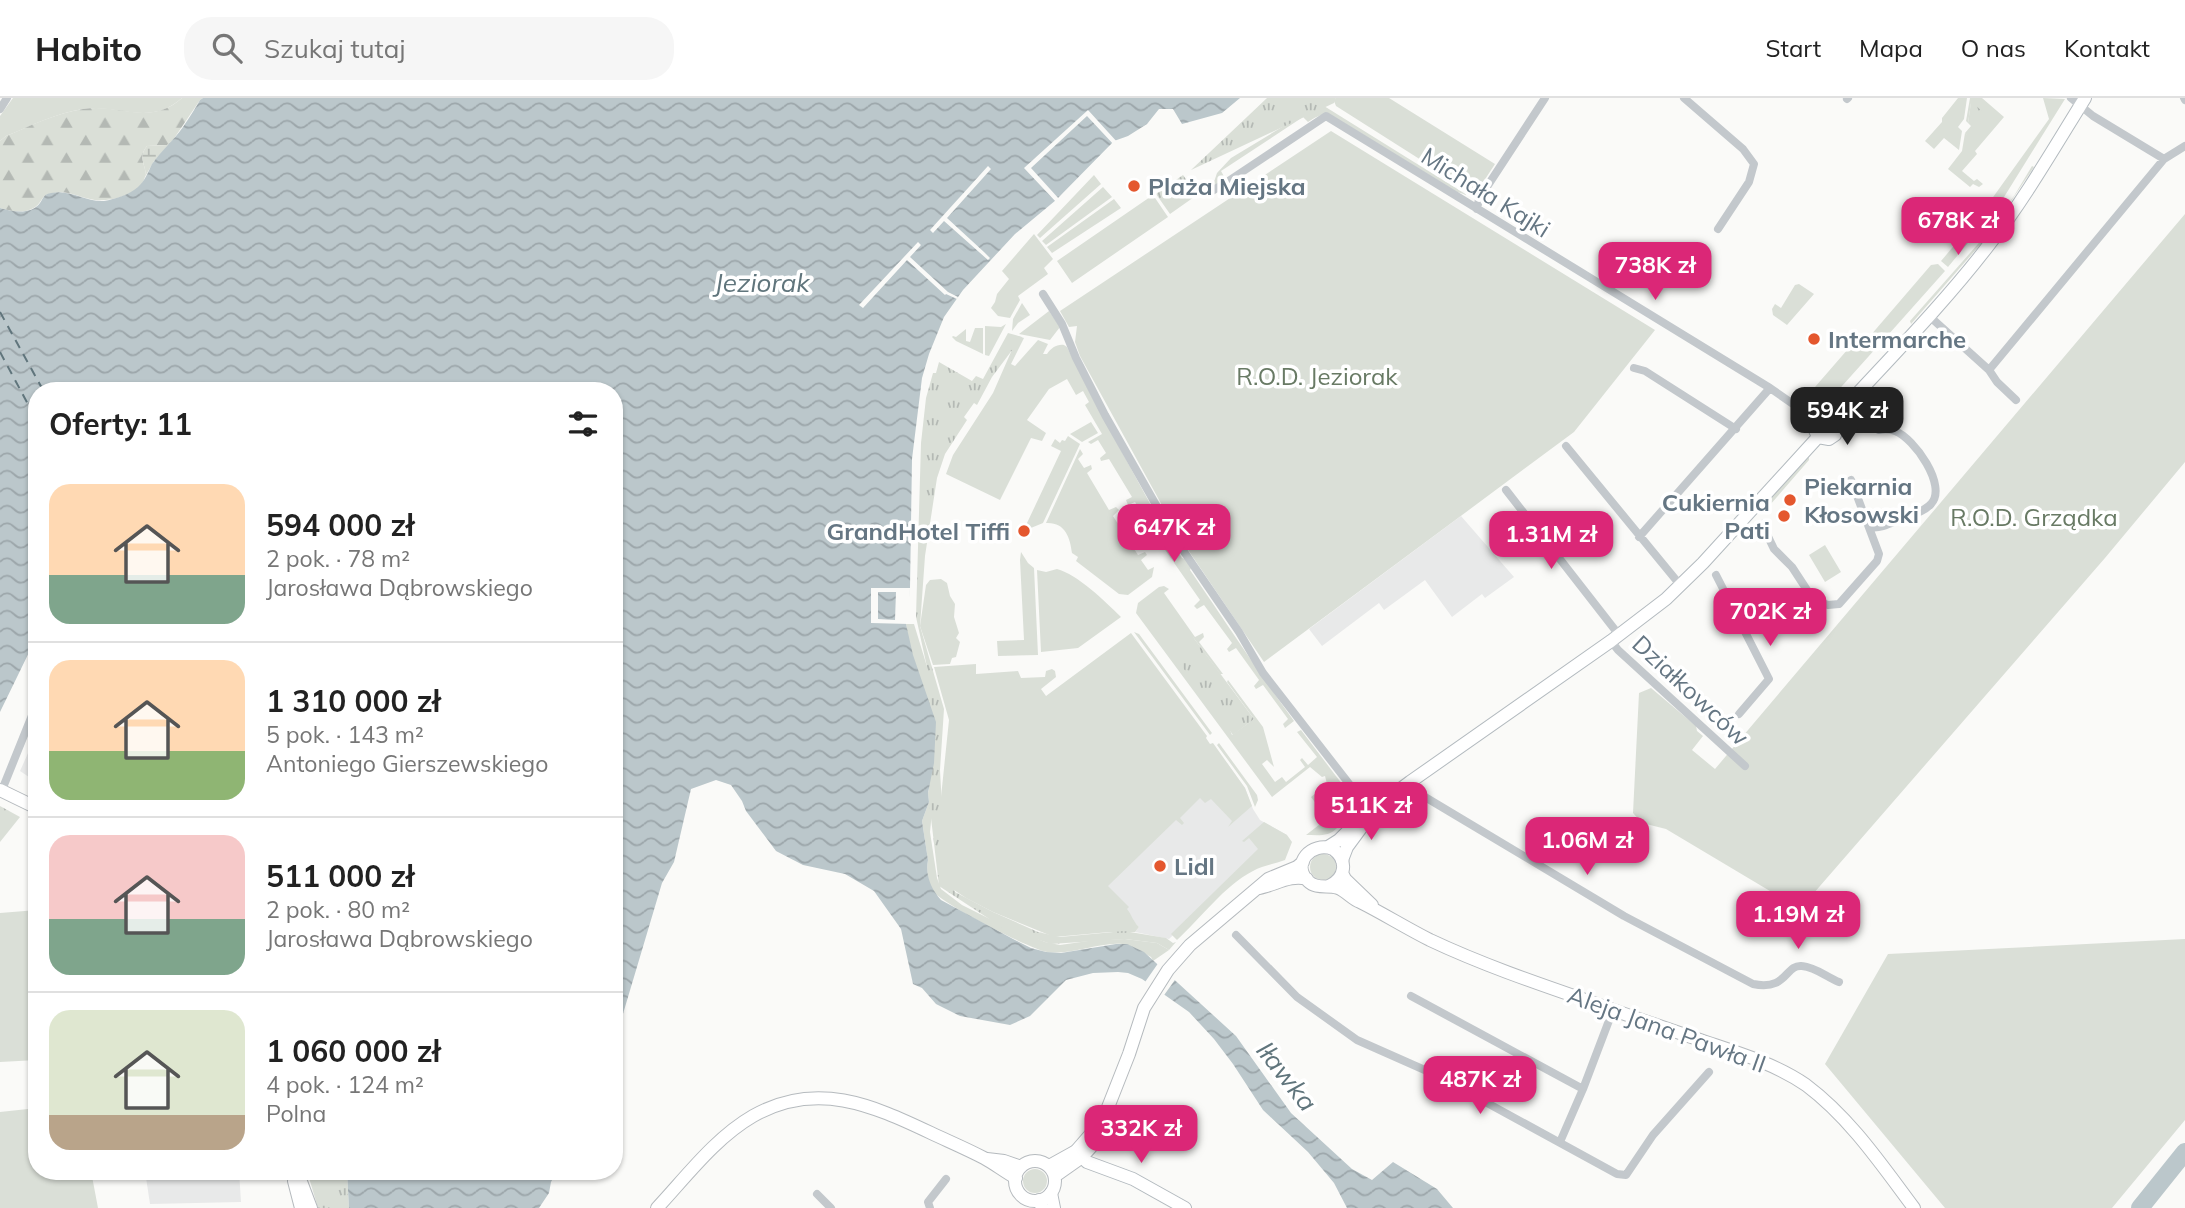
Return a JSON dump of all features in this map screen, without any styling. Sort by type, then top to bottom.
[{"type":"main road","points":[[1834,419],[1989,245],[2042,168],[2079,101]]},
{"type":"main road","points":[[1825,415],[1834,419],[1838,427],[1835,435],[1829,439],[1818,437],[1814,428],[1816,420],[1825,415]]},
{"type":"main road","points":[[1052,1171],[1100,1137],[1139,1023],[1151,996],[1174,962],[1203,933],[1268,878],[1297,867],[1313,849],[1328,847],[1339,840],[1360,819],[1615,638],[1681,586],[1818,437]]},
{"type":"main road","points":[[1,790],[28,804]]},
{"type":"main road","points":[[1303,862],[1304,874],[1317,886],[1335,884],[1347,847],[1369,813]]},
{"type":"main road","points":[[1328,847],[1337,852],[1342,867]]},
{"type":"main road","name":"Aleja Jana Pawła II","points":[[1342,867],[1345,879],[1377,910]]},
{"type":"main road","points":[[1259,888],[1293,878],[1307,879]]},
{"type":"main road","name":"Aleja Jana Pawła II","points":[[1329,886],[1337,887],[1356,901],[1409,929],[1468,956],[1772,1066],[1827,1102],[1857,1134],[1914,1208]]},
{"type":"main road","points":[[657,1208],[719,1142],[739,1125],[765,1110],[806,1099],[835,1098],[861,1103],[1018,1172]]},
{"type":"main road","points":[[1079,1154],[1097,1166],[1153,1189],[1185,1208]]},
{"type":"main road","points":[[1043,1162],[1052,1171],[1055,1182],[1051,1193],[1041,1204],[1019,1192],[1018,1172],[1027,1163],[1043,1162]]},
{"type":"main road","points":[[293,1180],[301,1208]]},
{"type":"main road","points":[[300,1180],[311,1208]]},
{"type":"main road","points":[[1051,1193],[1054,1208]]},
{"type":"street","points":[[0,109],[7,98]]},
{"type":"street","points":[[1477,209],[1479,198],[1545,98]]},
{"type":"street","points":[[1684,98],[1743,149],[1754,164],[1749,182],[1718,229]]},
{"type":"street","points":[[2079,101],[2093,116],[2164,159]]},
{"type":"street","name":"Michała Kajki","points":[[1208,191],[1227,182],[1326,116],[1770,388],[1816,420]]},
{"type":"street","points":[[1989,370],[2164,159],[2185,146]]},
{"type":"street","points":[[1043,294],[1062,324],[1105,415],[1176,540],[1239,632],[1263,673],[1369,813]]},
{"type":"street","points":[[1928,316],[1989,370],[2016,400]]},
{"type":"street","points":[[1634,368],[1645,372],[1736,429]]},
{"type":"street","points":[[1639,537],[1770,388]]},
{"type":"street","points":[[1870,527],[1881,527],[1922,510],[1932,503],[1936,491],[1923,456],[1916,448],[1896,432],[1879,430]]},
{"type":"street","points":[[1566,446],[1681,586]]},
{"type":"street","points":[[1762,524],[1774,549],[1792,567],[1809,593],[1817,601],[1828,605],[1839,604],[1877,561],[1879,554],[1851,480]]},
{"type":"street","name":"Działkowców","points":[[1506,490],[1615,638],[1618,650],[1745,766]]},
{"type":"street","points":[[1716,575],[1769,679],[1740,714]]},
{"type":"street","points":[[1,790],[28,725]]},
{"type":"street","points":[[1410,782],[1425,797],[1624,916],[1753,984],[1772,985],[1781,981],[1798,965],[1812,968],[1839,982]]},
{"type":"street","points":[[1236,935],[1297,997],[1357,1040],[1436,1075],[1617,1174],[1626,1175],[1653,1135],[1709,1072]]},
{"type":"street","points":[[1411,996],[1583,1089]]},
{"type":"street","points":[[1560,1142],[1613,1010]]},
{"type":"street","points":[[930,1208],[929,1202],[946,1179]]},
{"type":"street","points":[[817,1194],[831,1208]]},
{"type":"shaded area","points":[[1461,516],[1514,577],[1485,598],[1482,594],[1452,617],[1425,580],[1384,610],[1379,603],[1322,646],[1309,629]]},
{"type":"shaded area","points":[[28,753],[28,776],[20,771]]},
{"type":"shaded area","points":[[1227,763],[1245,788],[1260,820],[1287,835],[1220,891],[1169,939],[1135,932],[1139,927],[1100,887]]},
{"type":"shaded area","points":[[146,1180],[240,1180],[241,1202],[150,1204]]},
{"type":"green space","points":[[13,98],[182,98],[170,107],[146,113],[97,108],[73,111],[34,124],[0,141],[0,116]]},
{"type":"green space","points":[[182,98],[203,98],[173,140],[167,145],[147,146],[142,157],[146,175],[141,185],[131,193],[102,200],[58,192],[46,195],[27,211],[0,208],[0,141],[6,136],[73,111],[97,108],[146,113],[170,107]]},
{"type":"green space","points":[[1267,98],[1336,98],[1334,103],[1191,170]]},
{"type":"green space","points":[[1336,98],[1389,98],[1495,164],[1478,190],[1473,193],[1336,106]]},
{"type":"green space","points":[[1958,98],[1967,98],[1964,119],[1958,127],[1962,131],[1959,150],[1944,138],[1934,149],[1925,141]]},
{"type":"green space","points":[[1970,98],[1982,98],[2004,117],[1962,171],[1974,181],[1977,179],[1983,184],[1979,187],[1973,184],[1970,187],[1948,169],[1962,151],[1965,133],[1973,139],[1971,103],[1968,123],[1966,121]]},
{"type":"green space","points":[[2043,98],[2065,99],[1996,210],[1991,200],[2049,119]]},
{"type":"green space","points":[[1971,102],[1991,118],[1972,140],[1965,133],[1971,126],[1968,123]]},
{"type":"green space","points":[[1324,106],[1467,195],[1457,192],[1336,118],[1325,115],[1308,122],[1303,117],[1221,171],[1226,180],[1212,188],[1217,173],[1231,158],[1292,121]]},
{"type":"green space","name":"R.O.D. Jeziorak","points":[[1331,131],[1655,330],[1574,432],[1264,662],[1180,538],[1080,356],[1075,342],[1077,326],[1069,327],[1060,311]]},
{"type":"green space","points":[[173,140],[154,161],[146,175],[142,157],[147,146],[167,145]]},
{"type":"green space","points":[[2032,166],[2034,167],[1986,238],[1911,324],[1910,321],[1985,236]]},
{"type":"green space","points":[[1094,175],[1101,184],[1040,238],[1037,235]]},
{"type":"green space","points":[[1183,175],[1197,195],[1170,214],[1156,194]]},
{"type":"green space","points":[[1103,187],[1112,197],[1046,245],[1042,241]]},
{"type":"green space","points":[[1153,195],[1168,217],[1072,283],[1057,261]]},
{"type":"green space","points":[[1114,199],[1121,208],[1052,253],[1047,247]]},
{"type":"green space","points":[[1982,203],[1988,204],[1992,214],[1948,267],[1941,261],[1985,209]]},
{"type":"green space","name":"R.O.D. Grządka","points":[[2185,214],[2185,462],[1800,909],[1666,829],[1642,823],[1633,813],[1639,693],[1651,688],[1696,726],[1703,736],[1692,750],[1715,769]]},
{"type":"green space","points":[[1034,234],[1053,259],[1044,268],[1048,274],[1018,296],[1020,300],[1010,318],[998,316],[991,308],[997,294],[1009,279],[1002,271]]},
{"type":"green space","points":[[1938,264],[1945,271],[1880,344],[1870,336],[1931,265]]},
{"type":"green space","points":[[1799,284],[1814,294],[1787,325],[1773,315],[1772,309],[1775,304],[1781,308],[1795,285]]},
{"type":"green space","points":[[1022,303],[1030,315],[1012,331],[1013,319]]},
{"type":"green space","points":[[1049,311],[1060,327],[1050,340],[1019,334]]},
{"type":"green space","points":[[1006,324],[989,356],[985,355],[985,326],[1001,327]]},
{"type":"green space","points":[[975,328],[983,328],[983,354],[952,337],[966,329],[966,341],[970,342]]},
{"type":"green space","points":[[1008,333],[1022,337],[992,377],[977,405],[974,403],[964,417],[967,420],[945,454],[937,478],[925,556],[920,626],[944,709],[940,770],[945,862],[955,892],[1038,932],[1060,937],[1124,931],[1176,942],[1169,950],[1157,943],[1125,939],[1051,944],[1003,928],[939,886],[929,801],[927,667],[916,617],[921,443],[926,398],[939,362],[972,381],[976,376],[983,379]]},
{"type":"green space","points":[[1861,334],[1877,347],[1834,395],[1812,399],[1809,397],[1815,387]]},
{"type":"green space","points":[[1018,336],[1024,338],[1011,364],[1015,366],[1038,340],[1048,344],[1043,354],[1057,346],[1067,347],[1171,542],[1294,721],[1285,728],[1283,724],[1288,719],[1263,685],[1256,689],[1254,686],[1259,680],[1236,648],[1229,652],[1227,649],[1232,643],[1204,605],[1197,609],[1194,606],[1200,600],[1163,547],[1156,550],[1154,547],[1159,542],[1135,502],[1128,505],[1126,500],[1132,497],[1109,459],[1101,461],[1100,458],[1106,453],[1098,440],[1091,444],[1088,442],[1102,434],[1085,405],[1089,402],[1083,391],[1076,395],[1067,379],[1049,389],[1027,420],[1046,433],[1042,441],[1031,438],[1000,500],[946,474],[953,455],[993,393]]},
{"type":"green space","points":[[1091,422],[1098,433],[1082,442],[1070,434]]},
{"type":"green space","points":[[1068,436],[1080,444],[1043,523],[1026,530],[1061,451],[1051,446],[1055,439],[1060,443]]},
{"type":"green space","points":[[1080,449],[1083,454],[1078,459],[1084,468],[1091,465],[1092,469],[1087,473],[1109,510],[1116,507],[1119,510],[1113,516],[1138,555],[1145,552],[1147,555],[1141,560],[1148,570],[1154,567],[1152,577],[1128,595],[1119,594],[1076,561],[1078,557],[1072,553],[1070,541],[1062,528],[1046,523]]},
{"type":"green space","points":[[1809,457],[1809,460],[1763,513],[1764,505]]},
{"type":"green space","points":[[1825,545],[1841,572],[1825,582],[1809,555]]},
{"type":"green space","points":[[1021,552],[1034,568],[1038,655],[998,656],[997,641],[1024,640]]},
{"type":"green space","points":[[1057,569],[1082,582],[1121,617],[1078,648],[1041,652],[1037,570],[1046,572]]},
{"type":"green space","points":[[941,579],[947,583],[955,604],[954,617],[959,633],[956,638],[960,642],[956,657],[952,658],[950,664],[933,665],[920,626],[926,585],[930,580]]},
{"type":"green space","points":[[1164,586],[1169,589],[1164,593],[1195,637],[1203,633],[1204,637],[1199,642],[1223,674],[1220,674],[1193,637],[1232,735],[1254,719],[1228,680],[1263,727],[1274,767],[1267,760],[1262,764],[1275,782],[1282,777],[1286,782],[1305,767],[1300,760],[1302,758],[1308,765],[1317,757],[1297,732],[1301,730],[1358,805],[1342,822],[1333,817],[1331,819],[1337,828],[1334,831],[1323,835],[1306,835],[1324,821],[1320,817],[1324,814],[1311,797],[1327,784],[1325,776],[1322,777],[1310,767],[1272,797],[1136,613],[1138,603]]},
{"type":"green space","points":[[906,624],[914,624],[932,683],[940,730],[930,832],[941,889],[962,905],[1045,942],[1060,945],[1125,939],[1157,943],[1169,950],[1153,961],[1151,957],[1136,949],[1119,944],[1067,952],[1047,952],[987,925],[952,906],[933,891],[928,876],[922,821],[929,802],[928,793],[932,781]]},
{"type":"green space","points":[[1134,632],[1139,634],[1212,733],[1210,735]]},
{"type":"green space","points":[[1131,633],[1207,736],[1210,744],[1213,743],[1245,788],[1252,806],[1228,827],[1232,821],[1211,799],[1205,803],[1200,798],[1180,818],[1184,823],[1182,825],[1176,820],[1108,886],[1129,907],[1127,909],[1139,927],[1135,932],[1054,937],[993,912],[948,886],[938,826],[949,720],[934,667],[976,664],[976,674],[1018,671],[1021,678],[1045,677],[1046,671],[1052,669],[1056,677],[1041,689],[1046,696]]},
{"type":"green space","points":[[1193,637],[1254,719],[1233,735],[1172,653]]},
{"type":"green space","points":[[1219,743],[1257,795],[1255,807],[1247,786],[1217,745]]},
{"type":"green space","points":[[0,806],[20,817],[0,842]]},
{"type":"green space","points":[[1264,822],[1287,835],[1292,842],[1285,860],[1242,877],[1177,940],[1171,934],[1258,849],[1249,838],[1242,841]]},
{"type":"green space","points":[[1323,854],[1332,858],[1336,867],[1332,876],[1323,880],[1314,876],[1310,867],[1314,858]]},
{"type":"green space","points":[[28,911],[28,1060],[0,1062],[0,913]]},
{"type":"green space","points":[[2185,939],[2185,1120],[2112,1208],[1945,1208],[1825,1064],[1888,954]]},
{"type":"green space","points":[[28,1109],[28,1180],[93,1180],[98,1208],[0,1208],[0,1112]]},
{"type":"green space","points":[[1035,1169],[1044,1172],[1047,1181],[1044,1190],[1035,1193],[1026,1190],[1023,1181],[1026,1172]]},
{"type":"green space","points":[[310,1180],[347,1180],[349,1208],[318,1208]]},
{"type":"water","name":"Jeziorak","points":[[1240,98],[1222,113],[1182,124],[1173,109],[1159,109],[1147,124],[1114,141],[1056,200],[1015,234],[963,290],[944,317],[929,354],[922,378],[912,459],[910,588],[906,624],[913,655],[936,722],[929,802],[922,821],[928,876],[941,900],[1031,948],[1061,953],[1127,944],[1144,952],[1236,1036],[1291,1113],[1352,1169],[1372,1180],[1393,1162],[1437,1189],[1453,1208],[1347,1208],[1334,1183],[1308,1152],[1263,1110],[1233,1064],[1189,1012],[1142,979],[1128,973],[1093,973],[1066,980],[1030,1016],[1010,1025],[960,1016],[936,1004],[922,988],[913,984],[901,929],[874,891],[845,874],[803,865],[776,851],[746,811],[731,785],[716,780],[691,789],[674,862],[662,883],[623,1014],[623,382],[28,382],[28,654],[0,712],[0,208],[27,211],[36,207],[45,195],[58,192],[104,201],[130,192],[143,182],[152,164],[179,132],[200,100]]},
{"type":"water","points":[[347,1180],[552,1180],[549,1193],[539,1208],[349,1208]]},
{"type":"pier","points":[[1088,110],[1118,143],[1115,146],[1087,116],[1031,168],[1060,200],[1057,203],[1024,168]]},
{"type":"pier","points":[[988,166],[991,169],[947,218],[990,258],[988,260],[944,221],[933,233],[930,230]]},
{"type":"pier","points":[[918,242],[921,245],[910,257],[948,292],[958,297],[957,299],[945,295],[907,260],[863,308],[859,305]]},
{"type":"pier","points":[[871,588],[910,588],[909,624],[871,623]],"holes":[[[878,592],[896,592],[895,620],[878,619]]]},
{"type":"pier","points":[[1159,962],[1177,977],[1162,998],[1143,985]]},
{"type":"waterway","points":[[2140,1208],[2185,1152]]},
{"type":"ferry route","points":[[0,312],[39,382]]},
{"type":"ferry route","points":[[0,352],[28,404]]},
{"type":"place","name":"Plaża Miejska","points":[[1134,186]]},
{"type":"place","name":"Intermarche","points":[[1814,339]]},
{"type":"place","name":"Piekarnia Kłosowski","points":[[1790,500]]},
{"type":"place","name":"Cukiernia Pati","points":[[1784,516]]},
{"type":"place","name":"GrandHotel Tiffi","points":[[1024,531]]},
{"type":"place","name":"Lidl","points":[[1160,866]]},
{"type":"water label","name":"Iławka","points":[[1287,1076]]}]
